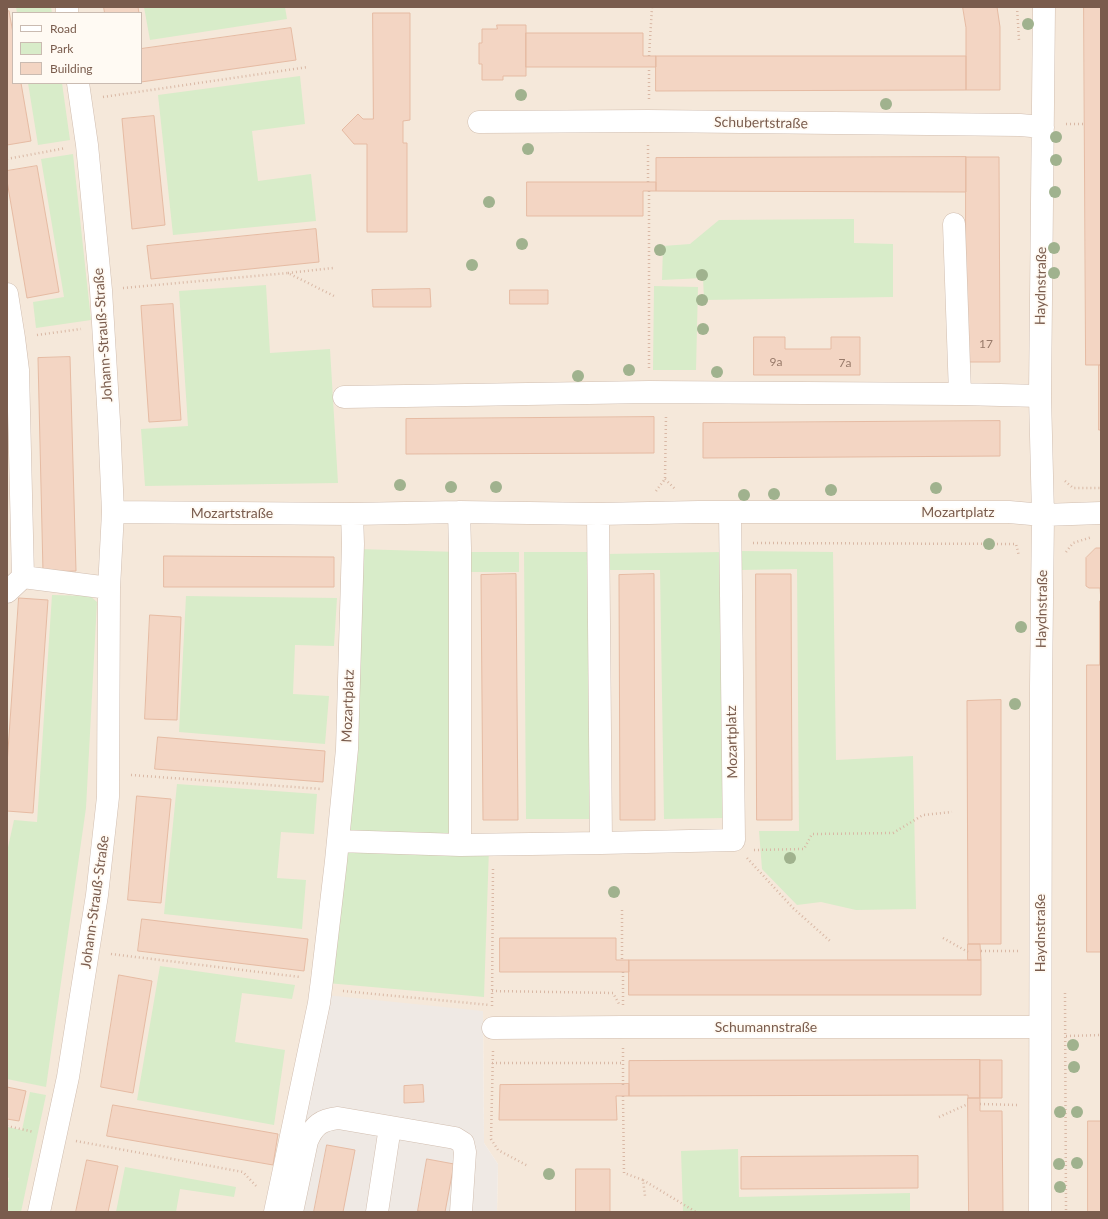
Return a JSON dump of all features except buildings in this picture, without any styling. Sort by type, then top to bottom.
[{"type":"street","name":"Haydnstraße","points":[[1040,1212],[1040,686],[1043,515],[1040,396],[1053,125],[1044,7]]},
{"type":"street","name":"Johann-Strauß-Straße","points":[[39,1212],[68,1077],[97,895],[107,805],[109,588],[112,512],[109,421],[103,326],[87,145],[79,91]]},
{"type":"street","name":"Schubertstraße","points":[[479,122],[648,121],[1053,125]]},
{"type":"street","points":[[954,224],[960,394]]},
{"type":"street","points":[[7,294],[18,370],[24,577]]},
{"type":"street","points":[[344,397],[658,392],[1040,396]]},
{"type":"street","name":"Mozartstraße","points":[[112,512],[352,514]]},
{"type":"street","points":[[459,512],[460,844]]},
{"type":"street","name":"Mozartplatz","points":[[321,991],[338,841],[347,741],[353,544],[352,514],[459,512],[598,514],[730,512],[1009,512],[1043,515]]},
{"type":"street","name":"Mozartplatz","points":[[730,512],[737,845]]},
{"type":"street","points":[[1043,515],[1101,513]]},
{"type":"street","points":[[598,514],[601,843]]},
{"type":"street","points":[[7,592],[24,577],[109,588]]},
{"type":"street","points":[[338,841],[493,845],[601,843],[737,845]]},
{"type":"street","points":[[281,1210],[321,991]]},
{"type":"street","name":"Schumannstraße","points":[[493,1028],[623,1019],[1040,1027]]},
{"type":"street","points":[[281,1210],[311,1132],[324,1121],[338,1118],[455,1138],[463,1143],[465,1152],[461,1212]]},
{"type":"street","points":[[377,1212],[390,1127]]},
{"type":"path","points":[[649,56],[652,7]]},
{"type":"path","points":[[79,91],[308,67]]},
{"type":"path","points":[[648,182],[649,67]]},
{"type":"path","points":[[1053,125],[1084,124]]},
{"type":"path","points":[[7,158],[87,145]]},
{"type":"path","points":[[638,513],[665,479],[658,392],[648,191]]},
{"type":"path","points":[[100,290],[333,268]]},
{"type":"path","points":[[288,273],[336,297]]},
{"type":"path","points":[[14,338],[103,326]]},
{"type":"path","points":[[1064,555],[1073,543],[1093,537]]},
{"type":"path","points":[[730,542],[1016,544],[1020,561]]},
{"type":"path","points":[[108,773],[343,791]]},
{"type":"path","points":[[737,845],[804,849],[812,834],[893,833],[923,815],[952,812]]},
{"type":"path","points":[[737,845],[793,908],[830,941]]},
{"type":"path","points":[[622,910],[622,960]]},
{"type":"path","points":[[943,938],[968,952]]},
{"type":"path","points":[[88,951],[321,991],[492,1005]]},
{"type":"path","points":[[981,951],[1023,951]]},
{"type":"path","points":[[623,972],[623,1084]]},
{"type":"path","points":[[1065,988],[1066,1212]]},
{"type":"path","points":[[492,992],[613,993],[623,1019]]},
{"type":"path","points":[[1065,1036],[1101,1035]]},
{"type":"path","points":[[492,1063],[623,1063]]},
{"type":"path","points":[[623,1096],[624,1173],[643,1180],[696,1212]]},
{"type":"path","points":[[939,1117],[968,1104]]},
{"type":"path","points":[[980,1104],[1024,1105]]},
{"type":"path","points":[[55,1137],[243,1172],[281,1210]]},
{"type":"path","points":[[643,1180],[645,1196]]},
{"type":"shaded area","points":[[7,7],[1101,7],[1101,1212],[497,1212],[498,1164],[484,1143],[483,1011],[281,1212],[7,1212]]},
{"type":"shaded area","points":[[326,995],[483,1011],[484,1143],[498,1164],[497,1212],[281,1212]]},
{"type":"green space","points":[[16,7],[51,7],[52,12],[17,12]]},
{"type":"green space","points":[[144,7],[285,7],[287,19],[150,40]]},
{"type":"green space","points":[[300,76],[305,124],[252,131],[258,181],[311,174],[316,221],[173,235],[158,95]]},
{"type":"green space","points":[[28,84],[62,84],[70,140],[38,145]]},
{"type":"green space","points":[[73,154],[91,320],[36,328],[33,302],[64,297],[41,159]]},
{"type":"green space","points":[[854,219],[854,243],[893,244],[893,297],[704,300],[703,278],[662,280],[663,246],[690,244],[719,220]]},
{"type":"green space","points":[[266,285],[270,353],[330,349],[338,483],[145,486],[141,429],[188,426],[179,291]]},
{"type":"green space","points":[[654,286],[698,287],[696,370],[653,370]]},
{"type":"green space","points":[[357,549],[519,552],[519,572],[457,572],[456,848],[489,848],[484,997],[327,983]]},
{"type":"green space","points":[[740,551],[833,552],[836,760],[913,756],[916,909],[856,910],[821,902],[797,905],[762,869],[759,831],[799,831],[797,569],[740,570]]},
{"type":"green space","points":[[524,552],[589,552],[592,819],[526,819]]},
{"type":"green space","points":[[722,552],[726,818],[664,819],[660,570],[606,570],[605,554]]},
{"type":"green space","points":[[52,595],[90,596],[97,602],[86,808],[46,1087],[7,1079],[7,852],[14,820],[37,822]]},
{"type":"green space","points":[[186,596],[337,598],[334,646],[295,645],[293,694],[329,696],[325,744],[179,732]]},
{"type":"green space","points":[[177,784],[317,794],[314,834],[281,832],[277,878],[306,880],[302,929],[164,914]]},
{"type":"green space","points":[[160,966],[295,985],[292,999],[242,993],[235,1042],[285,1050],[274,1125],[137,1100]]},
{"type":"green space","points":[[30,1092],[46,1095],[21,1212],[7,1212],[7,1187],[9,1178],[7,1177],[7,1127],[22,1130]]},
{"type":"green space","points":[[738,1149],[739,1197],[910,1193],[910,1212],[683,1212],[681,1151]]},
{"type":"green space","points":[[125,1167],[236,1187],[234,1197],[180,1189],[176,1212],[116,1212]]}]
